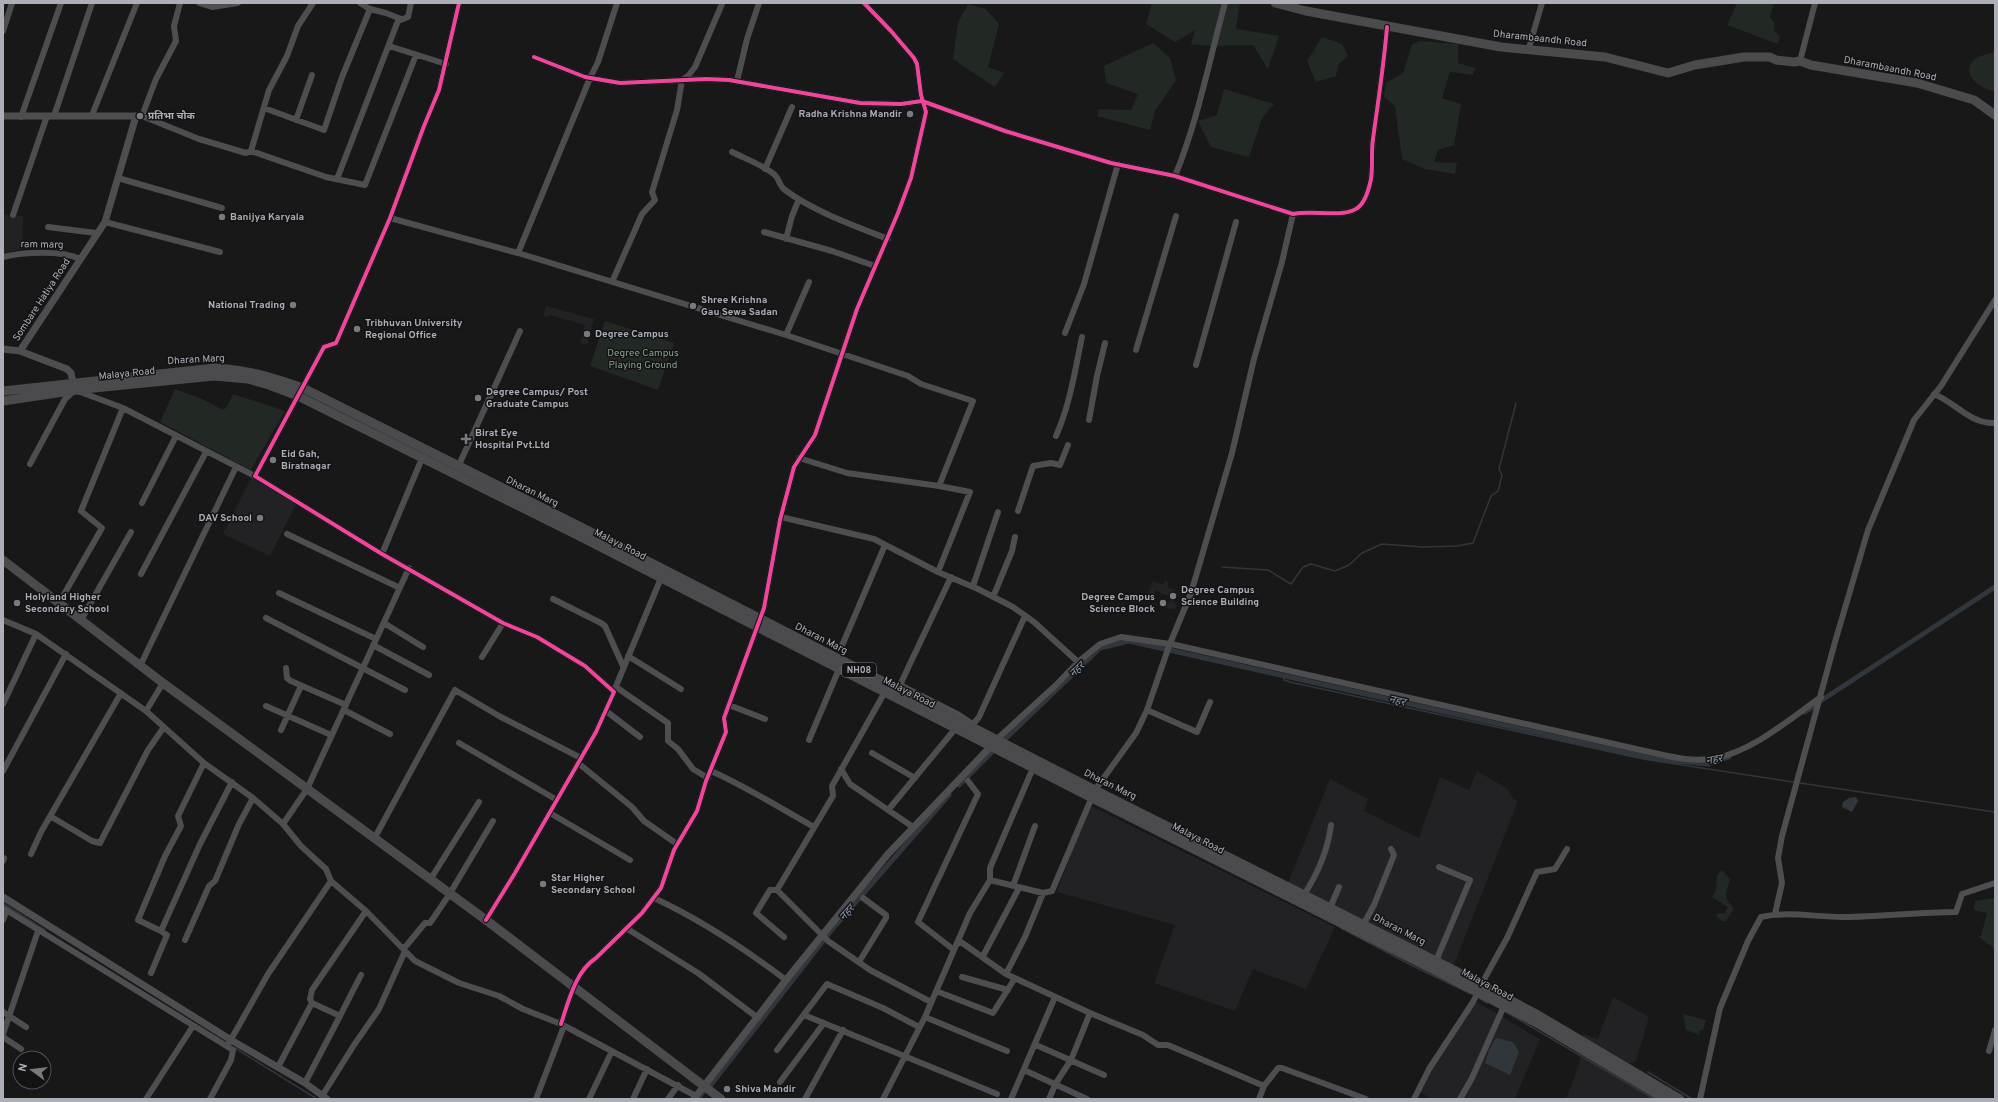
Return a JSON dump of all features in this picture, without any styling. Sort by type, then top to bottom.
[{"type":"main road","name":"Dharambaandh Road","points":[[1275,3],[1306,11],[1387,27],[1528,51],[1605,57],[1668,73],[1744,57],[1770,57],[1776,60],[1794,62],[1800,60],[1811,64],[1917,83],[1974,100],[1995,115]]},
{"type":"main road","name":"Dharan Marg","points":[[3,392],[74,387],[215,368],[249,371],[271,377],[424,454],[458,467],[758,624],[1093,794],[1304,895],[1330,908],[1361,928],[1436,961],[1480,989],[1680,1099]]},
{"type":"main road","name":"NH08","points":[[3,401],[74,387]]},
{"type":"main road","name":"Malaya Road","points":[[424,454],[648,567],[661,578],[758,624],[839,670],[886,689],[955,729],[993,743],[1033,768],[1093,794],[1480,989],[1504,1006],[1549,1026],[1665,1099]]},
{"type":"main road","points":[[3,560],[140,666],[449,895],[486,920],[721,1099]]},
{"type":"street","points":[[3,31],[12,3]]},
{"type":"street","points":[[21,117],[61,3]]},
{"type":"street","points":[[54,116],[92,3]]},
{"type":"street","points":[[92,115],[136,3]]},
{"type":"street","points":[[139,116],[176,41],[174,20],[180,3]]},
{"type":"street","points":[[199,3],[212,7],[238,3]]},
{"type":"street","points":[[251,151],[270,90],[287,56],[298,26],[309,6],[313,3]]},
{"type":"street","points":[[360,3],[370,9],[386,13],[401,20]]},
{"type":"street","points":[[337,179],[396,26],[401,20],[408,16],[412,3]]},
{"type":"street","points":[[255,476],[324,347],[336,343],[390,218],[439,90],[459,3]]},
{"type":"street","points":[[518,253],[598,62],[617,3]]},
{"type":"street","points":[[737,81],[747,39],[759,3]]},
{"type":"street","points":[[536,1099],[562,1025],[573,986],[589,963],[626,928],[654,898],[661,888],[677,844],[697,811],[726,732],[724,718],[764,608],[781,517],[794,467],[798,458],[815,435],[841,353],[875,266],[888,239],[911,178],[926,112],[922,101],[917,64],[914,58],[891,31],[864,3]]},
{"type":"street","points":[[1175,176],[1183,156],[1202,93],[1225,3]]},
{"type":"street","points":[[1528,51],[1542,3]]},
{"type":"street","points":[[1800,60],[1816,3]]},
{"type":"street","points":[[612,282],[642,214],[655,200],[652,192],[677,110],[682,80],[688,76],[695,67],[722,4]]},
{"type":"street","points":[[264,108],[324,130],[342,77],[370,9]]},
{"type":"street","points":[[534,56],[590,78],[620,83],[706,79],[737,81],[860,103],[901,104],[922,101],[1005,131],[1118,164],[1175,176],[1293,214],[1304,212],[1346,212],[1354,210],[1364,198],[1371,179],[1372,141],[1379,102],[1387,27]]},
{"type":"street","points":[[389,46],[446,64]]},
{"type":"street","points":[[4,118],[92,115],[139,116],[199,140],[246,153],[251,151],[337,179],[365,185],[416,54]]},
{"type":"street","points":[[296,120],[312,75]]},
{"type":"street","points":[[765,169],[792,107]]},
{"type":"street","points":[[13,215],[47,116]]},
{"type":"street","name":"Sombare Hatiya Road","points":[[20,351],[104,222],[139,116]]},
{"type":"street","points":[[732,152],[776,176],[785,190],[799,199],[863,230],[888,239]]},
{"type":"street","points":[[1065,333],[1084,284],[1118,164]]},
{"type":"street","points":[[118,178],[222,208]]},
{"type":"street","points":[[786,239],[792,216],[799,199]]},
{"type":"street","points":[[990,880],[1043,893],[1052,891],[1093,794],[1136,733],[1147,710],[1169,647],[1191,592],[1223,484],[1293,214]]},
{"type":"street","points":[[1136,350],[1176,216]]},
{"type":"street","points":[[390,218],[518,253],[786,335],[908,376],[921,384],[973,401],[943,471],[939,486]]},
{"type":"street","points":[[104,222],[220,252]]},
{"type":"street","points":[[1196,364],[1236,222]]},
{"type":"street","points":[[48,227],[96,233]]},
{"type":"street","points":[[764,232],[832,251],[875,266]]},
{"type":"street","name":"ram marg","points":[[3,257],[21,254],[63,254],[80,259]]},
{"type":"street","points":[[786,335],[809,282]]},
{"type":"street","points":[[1775,914],[1782,883],[1778,858],[1782,836],[1868,530],[1914,420],[1934,394],[1995,300]]},
{"type":"street","points":[[458,467],[520,331]]},
{"type":"street","points":[[1056,436],[1070,389],[1082,337]]},
{"type":"street","points":[[1089,420],[1105,342]]},
{"type":"street","points":[[3,349],[20,351],[67,369],[71,373],[74,387],[65,399],[30,464]]},
{"type":"street","points":[[74,387],[123,408],[255,476],[382,554],[409,568],[503,623],[537,637],[584,666],[615,690],[668,723],[668,741],[678,749],[693,769],[708,778]]},
{"type":"street","points":[[1934,394],[1949,402],[1965,416],[1988,424],[1995,423]]},
{"type":"street","points":[[59,602],[102,528],[81,511],[123,408]]},
{"type":"street","points":[[142,503],[176,436]]},
{"type":"street","points":[[1018,511],[1033,466],[1052,463],[1060,465],[1068,446]]},
{"type":"street","points":[[141,574],[206,452]]},
{"type":"street","points":[[382,554],[424,454]]},
{"type":"street","points":[[798,458],[847,473],[970,492],[938,572]]},
{"type":"street","points":[[140,666],[236,467]]},
{"type":"street","points":[[973,586],[998,512]]},
{"type":"street","points":[[781,517],[874,539],[938,572],[973,586],[1025,616],[1078,662]]},
{"type":"street","points":[[81,620],[131,532]]},
{"type":"street","points":[[287,534],[400,588]]},
{"type":"street","points":[[993,597],[1012,551],[1015,537]]},
{"type":"street","points":[[841,648],[885,545]]},
{"type":"street","points":[[283,824],[307,789],[409,568]]},
{"type":"street","points":[[951,577],[900,685],[959,715],[971,723],[974,723],[976,719],[980,717],[1025,616]]},
{"type":"street","points":[[486,920],[516,873],[606,711],[623,666],[661,578]]},
{"type":"street","points":[[279,593],[376,639]]},
{"type":"street","points":[[553,599],[605,626],[623,666]]},
{"type":"street","points":[[266,618],[405,690]]},
{"type":"street","points":[[3,620],[36,634],[121,693],[146,711],[204,763],[253,798],[283,824],[301,846],[326,869],[331,881],[366,911],[415,962],[459,983],[498,996],[523,1009],[562,1025],[678,1085],[695,1098],[821,935],[888,854],[993,743],[1056,685],[1078,662],[1100,644],[1121,637],[1645,751],[1695,760],[1715,758],[1740,750],[1821,697]]},
{"type":"street","points":[[482,657],[503,623]]},
{"type":"street","points":[[384,624],[423,647]]},
{"type":"street","points":[[3,704],[36,634]]},
{"type":"street","points":[[373,645],[430,674]]},
{"type":"street","points":[[3,771],[66,654]]},
{"type":"street","points":[[628,656],[681,689]]},
{"type":"street","points":[[286,668],[287,678],[345,707],[390,734]]},
{"type":"street","points":[[809,740],[839,670]]},
{"type":"street","points":[[146,711],[163,683]]},
{"type":"street","points":[[281,730],[301,686]]},
{"type":"street","points":[[777,890],[833,796],[832,786],[886,689]]},
{"type":"street","points":[[374,839],[455,690],[579,761],[632,807],[644,821],[677,844]]},
{"type":"street","points":[[31,854],[50,816],[121,693]]},
{"type":"street","points":[[1147,710],[1197,732],[1210,702]]},
{"type":"street","points":[[729,704],[765,719]]},
{"type":"street","points":[[266,706],[331,735]]},
{"type":"street","points":[[606,711],[640,737]]},
{"type":"street","points":[[50,816],[92,841],[100,843],[148,750],[164,727]]},
{"type":"street","points":[[889,809],[955,729]]},
{"type":"street","points":[[458,743],[557,800]]},
{"type":"street","points":[[872,754],[915,778]]},
{"type":"street","points":[[204,763],[178,816],[181,826],[165,856],[138,920],[161,931],[200,844],[232,782]]},
{"type":"street","points":[[882,1099],[925,1017],[970,913],[990,880],[990,868],[1033,768]]},
{"type":"street","points":[[842,769],[850,784],[889,809],[913,827]]},
{"type":"street","points":[[711,771],[739,783],[771,804],[814,827]]},
{"type":"street","points":[[955,947],[918,922],[978,794],[968,782]]},
{"type":"street","points":[[185,940],[209,886],[215,881],[239,824],[253,798]]},
{"type":"street","points":[[430,880],[478,802]]},
{"type":"street","points":[[550,812],[630,860]]},
{"type":"street","points":[[3,920],[5,909],[38,931],[193,1026],[229,1042],[278,1067],[325,1097],[354,1045],[380,1009],[404,950],[425,923],[430,923],[449,895],[493,821]]},
{"type":"street","points":[[1304,895],[1315,878],[1329,841],[1331,824]]},
{"type":"street","points":[[983,956],[1016,887],[1035,826]]},
{"type":"street","points":[[1361,928],[1374,904],[1392,863],[1394,856],[1391,849]]},
{"type":"street","points":[[1414,1099],[1429,1069],[1473,1002],[1507,938],[1537,872],[1555,869],[1567,850]]},
{"type":"street","points":[[1436,961],[1470,880],[1439,867]]},
{"type":"street","points":[[229,1042],[268,974],[331,881]]},
{"type":"street","points":[[1700,1099],[1720,1008],[1757,920],[1760,917],[1775,914],[1798,913],[1841,917],[1956,912],[1962,894],[1995,883]]},
{"type":"street","points":[[1330,908],[1339,887]]},
{"type":"street","points":[[784,936],[756,913],[770,890],[777,890],[828,942],[870,970],[931,1002]]},
{"type":"street","points":[[1006,974],[1026,937],[1043,893]]},
{"type":"street","points":[[3,897],[229,1042],[233,1050],[231,1060],[210,1099]]},
{"type":"street","points":[[654,898],[690,916],[758,959],[786,980]]},
{"type":"street","points":[[859,962],[886,918],[886,915],[863,898]]},
{"type":"street","points":[[278,1067],[312,1003],[310,999],[312,990],[366,911]]},
{"type":"street","points":[[626,928],[698,973],[758,1018]]},
{"type":"street","points":[[21,1049],[3,1035],[38,931]]},
{"type":"street","points":[[151,974],[167,935],[162,932]]},
{"type":"street","points":[[955,947],[962,942],[1006,974],[1090,1013],[1143,1035],[1158,1045],[1168,1045],[1264,1086]]},
{"type":"street","points":[[305,1083],[361,975]]},
{"type":"street","points":[[962,977],[1008,990]]},
{"type":"street","points":[[936,990],[993,1012],[1015,978]]},
{"type":"street","points":[[777,1050],[828,984],[883,1008],[919,1027]]},
{"type":"street","points":[[1012,1099],[1028,1057],[1036,1045],[1055,997]]},
{"type":"street","points":[[312,1003],[340,1016]]},
{"type":"street","points":[[1460,1099],[1472,1078],[1504,1006]]},
{"type":"street","points":[[3,1012],[26,1027]]},
{"type":"street","points":[[1049,1099],[1071,1060],[1090,1013]]},
{"type":"street","points":[[804,1015],[997,1094]]},
{"type":"street","points":[[925,1017],[1008,1051]]},
{"type":"street","points":[[780,1082],[824,1023]]},
{"type":"street","points":[[146,1099],[193,1026]]},
{"type":"street","points":[[805,1099],[843,1030]]},
{"type":"street","points":[[1989,1051],[1995,1030]]},
{"type":"street","points":[[1036,1045],[1104,1075]]},
{"type":"street","points":[[589,1099],[612,1051]]},
{"type":"street","points":[[1259,1099],[1264,1086],[1278,1068],[1282,1068],[1366,1099]]},
{"type":"street","points":[[633,1099],[647,1069]]},
{"type":"street","points":[[1024,1070],[1087,1099]]},
{"type":"street","points":[[668,1099],[678,1085]]},
{"type":"shaded area","points":[[3,215],[23,216],[22,249],[3,253]]},
{"type":"shaded area","name":"Degree Campus","points":[[546,306],[594,319],[587,345],[580,343],[585,325],[549,315],[548,318],[543,316]]},
{"type":"shaded area","name":"DAV School","points":[[252,476],[297,502],[270,556],[223,534]]},
{"type":"shaded area","name":"Degree Campus Science Building","points":[[1165,580],[1169,582],[1168,587],[1175,590],[1174,593],[1177,594],[1174,603],[1177,605],[1175,610],[1162,607],[1164,601],[1169,603],[1171,596],[1156,590],[1153,597],[1147,595],[1153,581],[1163,585]]},
{"type":"shaded area","points":[[1477,771],[1508,789],[1513,799],[1518,801],[1454,965],[1288,883],[1330,779],[1368,799],[1364,811],[1419,838],[1440,777],[1469,790]]},
{"type":"shaded area","points":[[1856,797],[1858,801],[1852,812],[1842,807],[1843,802],[1849,798]]},
{"type":"shaded area","points":[[1089,805],[1335,927],[1306,989],[1253,969],[1235,1011],[1154,983],[1175,925],[1057,892]]},
{"type":"shaded area","points":[[1613,997],[1649,1017],[1636,1061],[1629,1064],[1582,1040],[1583,1034],[1598,1039]]},
{"type":"shaded area","points":[[1475,1001],[1540,1039],[1515,1099],[1433,1099],[1419,1092],[1430,1069]]},
{"type":"shaded area","points":[[1496,1038],[1513,1042],[1519,1052],[1510,1075],[1485,1063],[1489,1050]]},
{"type":"shaded area","points":[[1582,1044],[1665,1099],[1566,1099],[1579,1065]]},
{"type":"green space","points":[[1152,3],[1240,3],[1236,29],[1279,36],[1268,69],[1253,45],[1210,46],[1191,44],[1195,30],[1175,42],[1146,24]]},
{"type":"green space","points":[[1737,3],[1774,3],[1770,16],[1775,25],[1774,30],[1780,37],[1778,44],[1727,25]]},
{"type":"green space","points":[[968,4],[986,9],[999,24],[988,67],[1004,73],[995,87],[953,59],[958,22]]},
{"type":"green space","points":[[1322,37],[1342,44],[1348,56],[1338,65],[1336,76],[1316,82],[1307,61]]},
{"type":"green space","points":[[1420,41],[1458,44],[1458,63],[1475,68],[1473,75],[1450,72],[1442,98],[1461,104],[1454,145],[1438,150],[1434,162],[1457,163],[1455,174],[1425,169],[1402,159],[1395,106],[1384,97],[1386,83],[1403,73],[1412,44]]},
{"type":"green space","points":[[1153,43],[1170,58],[1176,80],[1155,111],[1150,130],[1097,116],[1099,109],[1131,110],[1138,94],[1106,83],[1104,66]]},
{"type":"green space","points":[[1995,52],[1995,91],[1985,88],[1975,81],[1971,77],[1969,67],[1976,58]]},
{"type":"green space","points":[[1224,89],[1274,104],[1262,118],[1249,157],[1211,147],[1198,121],[1217,115]]},
{"type":"green space","name":"Degree Campus Playing Ground","points":[[605,321],[674,343],[658,390],[590,366]]},
{"type":"green space","points":[[175,389],[200,398],[223,410],[227,407],[233,394],[285,411],[251,470],[160,422]]},
{"type":"green space","points":[[1722,870],[1730,879],[1726,897],[1734,909],[1725,922],[1720,920],[1716,914],[1725,913],[1728,907],[1712,897],[1716,891],[1717,875]]},
{"type":"green space","points":[[1995,898],[1995,949],[1978,936],[1981,936],[1987,913],[1974,910],[1975,901]]},
{"type":"green space","points":[[1683,1014],[1706,1020],[1703,1030],[1700,1030],[1699,1035],[1686,1030]]},
{"type":"waterway","points":[[1222,567],[1268,570],[1291,584],[1303,567],[1311,564],[1335,571],[1349,565],[1362,553],[1382,544],[1423,547],[1457,546],[1473,543],[1491,496],[1498,491],[1502,475],[1499,469],[1516,403]]},
{"type":"waterway","name":"नहर","points":[[1822,700],[1995,587]]},
{"type":"waterway","name":"नहर","points":[[1001,743],[1100,648],[1129,641],[1655,759],[1709,764],[1729,757]]},
{"type":"waterway","name":"नहर","points":[[1284,675],[1284,680],[1290,682],[1643,759],[1793,782]]},
{"type":"waterway","name":"नहर","points":[[1804,712],[1816,705]]},
{"type":"waterway","name":"नहर","points":[[959,785],[995,749]]},
{"type":"waterway","points":[[1800,783],[1995,812]]},
{"type":"waterway","name":"नहर","points":[[710,1086],[834,927],[949,795]]},
{"type":"waterway","points":[[3,903],[45,930]]},
{"type":"waterway","points":[[1341,928],[1409,964],[1471,994]]},
{"type":"waterway","points":[[1479,998],[1487,1003]]},
{"type":"waterway","points":[[1506,1012],[1654,1099]]},
{"type":"waterway","points":[[235,1048],[317,1099]]},
{"type":"waterway","points":[[1648,1072],[1692,1099]]},
{"type":"waterway","points":[[700,1099],[706,1091]]},
{"type":"cycle path","points":[[459,3],[439,90],[390,218],[336,343],[324,347],[255,476],[382,554],[503,623],[537,637],[585,666],[614,692],[596,732],[515,873],[486,920]]},
{"type":"cycle path","points":[[561,1024],[570,996],[583,971],[642,913],[661,888],[674,850],[697,811],[706,781],[726,732],[724,718],[764,608],[780,520],[794,467],[815,435],[857,309],[898,213],[911,178],[926,112],[921,95],[917,64],[914,58],[891,31],[864,3]]},
{"type":"cycle path","points":[[534,57],[585,77],[620,83],[706,79],[729,80],[860,103],[901,104],[922,101],[1005,131],[1111,163],[1175,176],[1293,214],[1341,213],[1354,210],[1361,205],[1366,197],[1371,179],[1372,144],[1383,69],[1387,27]]},
{"type":"place","name":"Radha Krishna Mandir","points":[[910,114]]},
{"type":"place","name":"प्रतिभा चौक","points":[[140,116]]},
{"type":"place","name":"Banijya Karyala","points":[[222,217]]},
{"type":"place","name":"National Trading","points":[[293,305]]},
{"type":"place","name":"Shree Krishna Gau Sewa Sadan","points":[[693,306]]},
{"type":"place","name":"Tribhuvan University Regional Office","points":[[357,329]]},
{"type":"place","name":"Degree Campus","points":[[587,334]]},
{"type":"place","name":"Degree Campus/ Post Graduate Campus","points":[[478,398]]},
{"type":"place","name":"Birat Eye Hospital Pvt.Ltd","points":[[466,439]]},
{"type":"place","name":"Eid Gah, Biratnagar","points":[[273,460]]},
{"type":"place","name":"DAV School","points":[[260,518]]},
{"type":"place","name":"Degree Campus Science Building","points":[[1173,596]]},
{"type":"place","name":"Holyland Higher Secondary School","points":[[17,603]]},
{"type":"place","name":"Degree Campus Science Block","points":[[1163,603]]},
{"type":"place","name":"Star Higher Secondary School","points":[[543,884]]},
{"type":"place","name":"Shiva Mandir","points":[[727,1089]]}]
